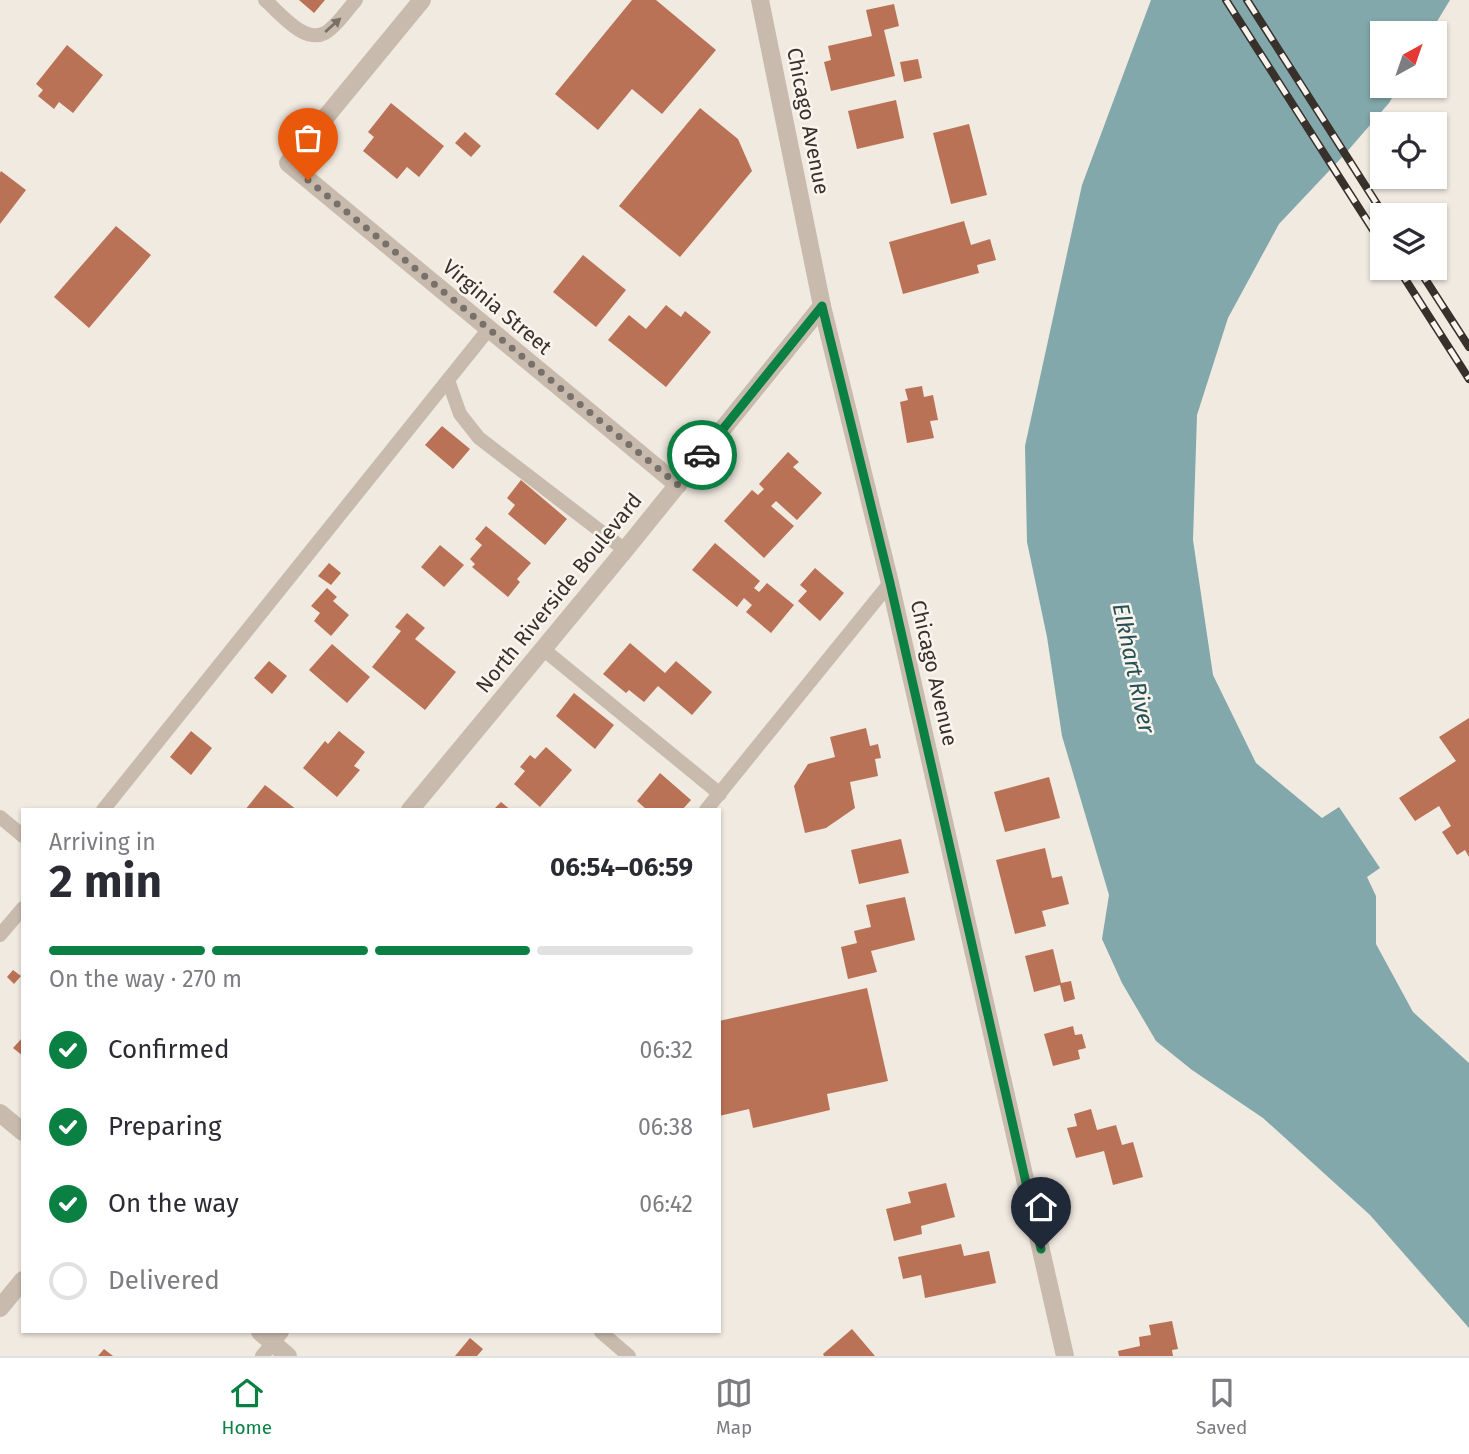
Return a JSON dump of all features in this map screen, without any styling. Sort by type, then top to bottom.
[{"type":"street","name":"Virginia Street","points":[[422,0],[288,163],[678,485]]},
{"type":"street","name":"Chicago Avenue","points":[[760,0],[822,306],[890,583],[1065,1356]]},
{"type":"street","name":"North Riverside Boulevard","points":[[412,808],[822,306]]},
{"type":"street","points":[[0,1112],[21,1130]]},
{"type":"street","points":[[0,1308],[21,1282]]},
{"type":"street","points":[[269,1341],[288,1356]]},
{"type":"lane","points":[[265,0],[298,29],[315,36],[326,32],[356,0]]},
{"type":"lane","points":[[105,808],[488,330]]},
{"type":"lane","points":[[448,380],[460,414],[479,438],[625,550]]},
{"type":"lane","points":[[708,808],[890,583]]},
{"type":"lane","points":[[543,649],[720,794]]},
{"type":"lane","points":[[0,817],[21,833]]},
{"type":"lane","points":[[0,935],[21,910]]},
{"type":"lane","points":[[601,1333],[629,1356]]},
{"type":"water","name":"Elkhart River","points":[[1151,0],[1450,0],[1437,21],[1370,21],[1370,98],[1392,98],[1381,112],[1370,112],[1370,125],[1279,224],[1228,318],[1197,415],[1193,540],[1213,675],[1256,763],[1322,818],[1339,807],[1380,868],[1367,877],[1376,896],[1376,944],[1413,1012],[1469,1063],[1469,1328],[1370,1215],[1263,1118],[1192,1070],[1156,1041],[1122,983],[1102,939],[1109,895],[1062,736],[1047,637],[1027,542],[1025,446],[1082,185]]},
{"type":"building","points":[[299,0],[325,0],[314,13]]},
{"type":"building","points":[[632,0],[656,0],[716,50],[662,114],[632,89],[598,130],[555,94]]},
{"type":"building","points":[[894,4],[899,26],[884,30],[895,76],[831,91],[824,62],[831,60],[828,46],[872,36],[866,10]]},
{"type":"building","points":[[67,45],[103,75],[73,113],[59,102],[54,109],[38,96],[43,90],[36,84]]},
{"type":"building","points":[[918,59],[922,78],[904,82],[900,62]]},
{"type":"building","points":[[896,100],[904,138],[857,149],[848,111]]},
{"type":"building","points":[[391,103],[444,146],[419,177],[407,167],[397,179],[363,151],[374,137],[368,132]]},
{"type":"building","points":[[700,108],[738,139],[752,171],[680,257],[619,206]]},
{"type":"building","points":[[969,124],[987,195],[951,204],[933,133]]},
{"type":"building","points":[[465,132],[481,146],[471,157],[455,143]]},
{"type":"building","points":[[1,171],[26,190],[0,224],[0,173]]},
{"type":"building","points":[[964,221],[971,245],[990,239],[996,260],[977,265],[979,273],[903,294],[889,242]]},
{"type":"building","points":[[116,226],[151,255],[89,328],[54,297]]},
{"type":"building","points":[[583,255],[626,290],[596,327],[553,292]]},
{"type":"building","points":[[666,305],[681,317],[685,311],[711,332],[666,387],[608,340],[629,315],[646,329]]},
{"type":"building","points":[[922,386],[924,397],[933,395],[938,420],[930,421],[934,438],[907,443],[900,402],[908,400],[905,389]]},
{"type":"building","points":[[442,426],[470,449],[453,469],[425,445]]},
{"type":"building","points":[[788,452],[799,462],[793,467],[822,493],[797,520],[776,501],[771,506],[794,526],[764,558],[724,521],[752,490],[758,495],[764,489],[759,484]]},
{"type":"building","points":[[521,480],[567,519],[545,545],[508,514],[515,505],[507,498]]},
{"type":"building","points":[[486,526],[531,563],[517,579],[520,582],[508,597],[472,567],[475,564],[470,559],[482,545],[475,539]]},
{"type":"building","points":[[715,543],[760,581],[754,588],[759,592],[767,583],[794,605],[771,633],[746,612],[752,605],[744,598],[737,607],[692,570]]},
{"type":"building","points":[[440,545],[464,565],[444,587],[421,567]]},
{"type":"building","points":[[329,563],[341,573],[331,585],[318,576]]},
{"type":"building","points":[[815,568],[844,593],[820,621],[798,601],[807,591],[800,585]]},
{"type":"building","points":[[327,588],[337,597],[333,601],[349,615],[331,636],[314,621],[320,613],[311,606]]},
{"type":"building","points":[[407,613],[425,628],[415,639],[456,672],[425,710],[372,667],[401,631],[395,627]]},
{"type":"building","points":[[630,643],[665,673],[676,661],[712,692],[692,715],[658,686],[644,702],[629,690],[626,693],[603,674]]},
{"type":"building","points":[[332,644],[370,677],[347,703],[309,670]]},
{"type":"building","points":[[269,661],[287,676],[272,694],[254,678]]},
{"type":"building","points":[[574,693],[614,725],[595,749],[556,716]]},
{"type":"building","points":[[1469,718],[1469,857],[1465,850],[1457,855],[1442,832],[1451,826],[1439,806],[1415,821],[1399,798],[1456,761],[1439,737]]},
{"type":"building","points":[[866,728],[870,746],[878,744],[881,758],[875,759],[878,776],[850,782],[855,808],[826,828],[805,833],[794,786],[808,764],[835,757],[830,737]]},
{"type":"building","points":[[191,731],[212,748],[191,775],[170,757]]},
{"type":"building","points":[[339,731],[365,752],[354,766],[360,770],[337,797],[303,768],[325,741],[328,744]]},
{"type":"building","points":[[546,747],[572,770],[540,807],[514,784],[525,771],[520,767],[530,755],[535,759]]},
{"type":"building","points":[[660,773],[691,800],[684,808],[645,808],[637,801]]},
{"type":"building","points":[[1049,777],[1060,818],[1005,832],[994,792]]},
{"type":"building","points":[[265,785],[294,808],[247,808]]},
{"type":"building","points":[[501,802],[508,808],[495,808]]},
{"type":"building","points":[[901,839],[909,873],[859,884],[851,850]]},
{"type":"building","points":[[1045,848],[1052,878],[1062,876],[1069,904],[1042,911],[1046,926],[1015,934],[996,860]]},
{"type":"building","points":[[905,897],[915,940],[871,951],[877,972],[848,979],[841,947],[857,943],[854,931],[871,927],[866,905]]},
{"type":"building","points":[[1053,949],[1061,983],[1071,981],[1075,999],[1064,1002],[1060,985],[1034,992],[1025,956]]},
{"type":"building","points":[[13,970],[21,976],[14,984],[7,977]]},
{"type":"building","points":[[867,988],[888,1081],[827,1094],[830,1110],[753,1128],[749,1109],[721,1116],[721,1021]]},
{"type":"building","points":[[1073,1026],[1075,1035],[1082,1034],[1086,1048],[1078,1050],[1080,1059],[1053,1066],[1044,1034]]},
{"type":"building","points":[[21,1039],[21,1054],[13,1048]]},
{"type":"building","points":[[1091,1109],[1097,1130],[1116,1125],[1122,1145],[1133,1142],[1143,1177],[1113,1185],[1104,1151],[1076,1158],[1067,1128],[1077,1126],[1074,1114]]},
{"type":"building","points":[[946,1183],[955,1217],[921,1226],[922,1234],[894,1241],[886,1209],[911,1203],[908,1192]]},
{"type":"building","points":[[961,1244],[964,1256],[989,1251],[996,1283],[925,1298],[921,1275],[903,1279],[898,1257]]},
{"type":"building","points":[[1172,1321],[1178,1349],[1172,1350],[1173,1356],[1119,1356],[1118,1351],[1140,1346],[1139,1337],[1151,1335],[1149,1325]]},
{"type":"building","points":[[852,1329],[875,1356],[824,1356],[823,1354]]},
{"type":"building","points":[[470,1338],[483,1349],[477,1356],[455,1356]]},
{"type":"building","points":[[104,1349],[113,1356],[98,1356]]},
{"type":"railway","points":[[1226,0],[1370,225]]},
{"type":"railway","points":[[1247,0],[1376,203]]},
{"type":"railway","points":[[1406,280],[1469,379]]},
{"type":"railway","points":[[1426,280],[1469,347]]},
{"type":"way so far","points":[[308,180],[678,485],[702,455]]},
{"type":"route","points":[[702,455],[822,306],[890,583],[1041,1249]]}]
